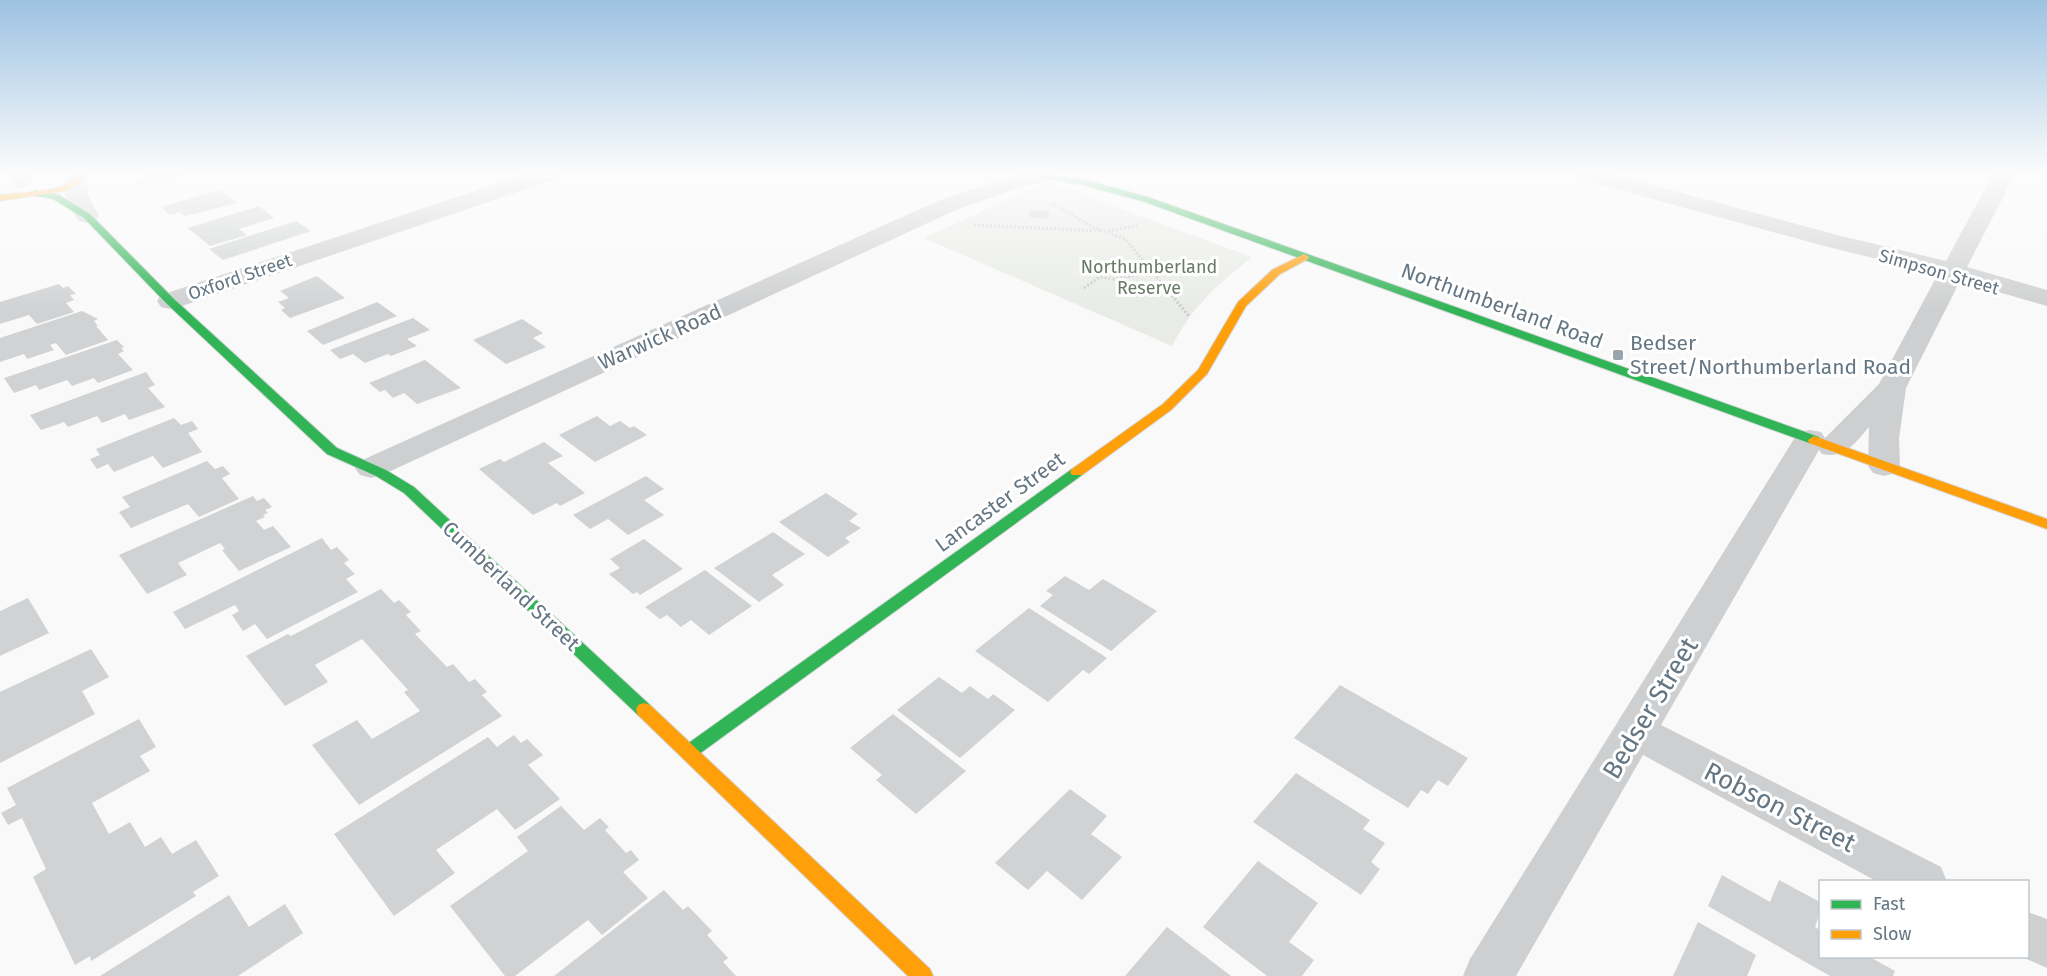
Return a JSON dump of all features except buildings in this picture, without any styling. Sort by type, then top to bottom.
[{"type":"street","name":"Cumberland Street","points":[[90,220],[170,301],[322,442],[351,461],[395,479],[409,490],[689,752],[923,976]]},
{"type":"street","name":"Oxford Street","points":[[170,301],[412,220]]},
{"type":"street","name":"Warwick Road","points":[[371,468],[946,220]]},
{"type":"street","name":"Northumberland Road","points":[[1201,220],[2047,524]]},
{"type":"street","name":"Simpson Street","points":[[1755,220],[2047,299]]},
{"type":"street","points":[[1884,466],[1883,439],[1891,388],[1980,220]]},
{"type":"street","name":"Lancaster Street","points":[[689,752],[1167,407],[1203,372],[1242,304],[1276,272],[1304,257]]},
{"type":"street","name":"Bedser Street","points":[[1488,976],[1636,732],[1822,443],[1891,388]]},
{"type":"street","name":"Robson Street","points":[[1636,732],[1920,880]]},
{"type":"street","points":[[2029,936],[2047,945]]},
{"type":"path","points":[[997,220],[1108,232],[1143,224]]},
{"type":"path","points":[[1080,220],[1125,239],[1189,316]]},
{"type":"path","points":[[1084,288],[1100,278],[1113,279],[1152,273]]},
{"type":"green space","name":"Northumberland Reserve","points":[[964,220],[1150,220],[1252,257],[1227,277],[1197,307],[1172,346],[924,238]]},
{"type":"traffic: fast","points":[[90,220],[170,301],[332,451],[381,473],[409,490],[644,710]]},
{"type":"traffic: fast","points":[[1202,220],[1814,440]]},
{"type":"traffic: fast","points":[[689,752],[1077,472]]},
{"type":"traffic: slow","points":[[1077,472],[1167,407],[1203,372],[1242,304],[1276,272],[1304,257]]},
{"type":"traffic: slow","points":[[1814,440],[2047,524]]},
{"type":"traffic: slow","points":[[644,710],[923,976]]},
{"type":"place","name":"Bedser Street/Northumberland Road","points":[[1618,355]]}]
